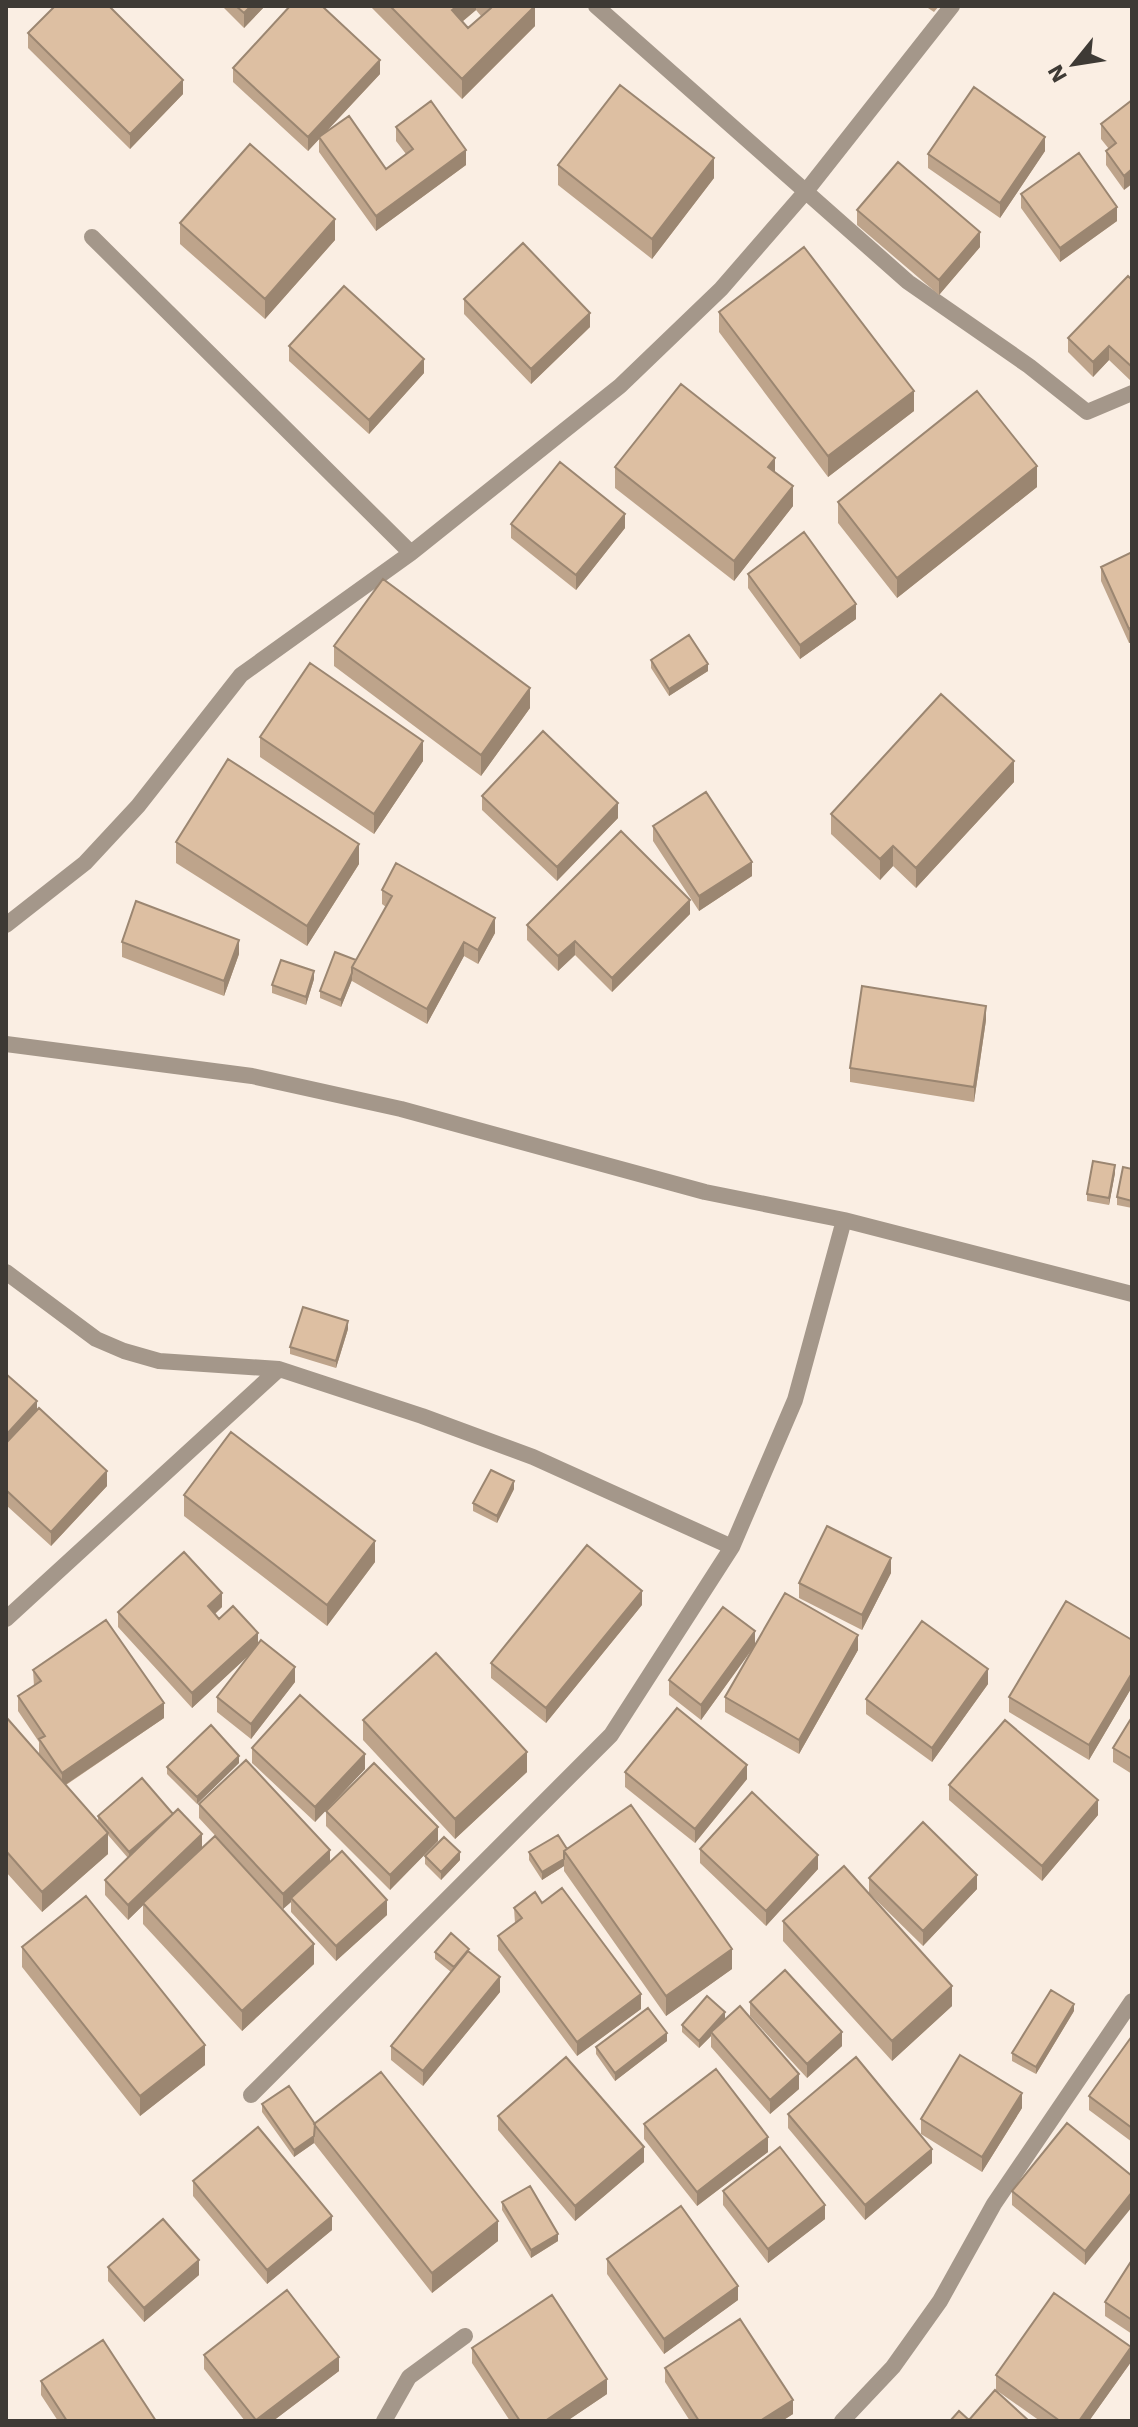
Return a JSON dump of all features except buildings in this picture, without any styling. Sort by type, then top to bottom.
[{"type":"street","points":[[596,6],[908,282],[1029,366],[1087,412],[1132,393]]},
{"type":"street","points":[[6,925],[85,863],[138,806],[241,675],[411,553],[620,386],[721,289],[807,190],[952,6]]},
{"type":"street","points":[[92,237],[411,553]]},
{"type":"street","points":[[6,1044],[252,1076],[401,1109],[705,1192],[844,1220],[1132,1294]]},
{"type":"street","points":[[251,2095],[611,1735],[732,1547],[795,1400],[844,1220]]},
{"type":"street","points":[[6,1272],[96,1339],[124,1351],[159,1361],[279,1369],[422,1416],[533,1457],[732,1547]]},
{"type":"street","points":[[6,1619],[279,1369]]},
{"type":"street","points":[[842,2421],[893,2367],[940,2301],[994,2204],[1132,2001]]},
{"type":"street","points":[[384,2421],[409,2377],[465,2336]]}]
